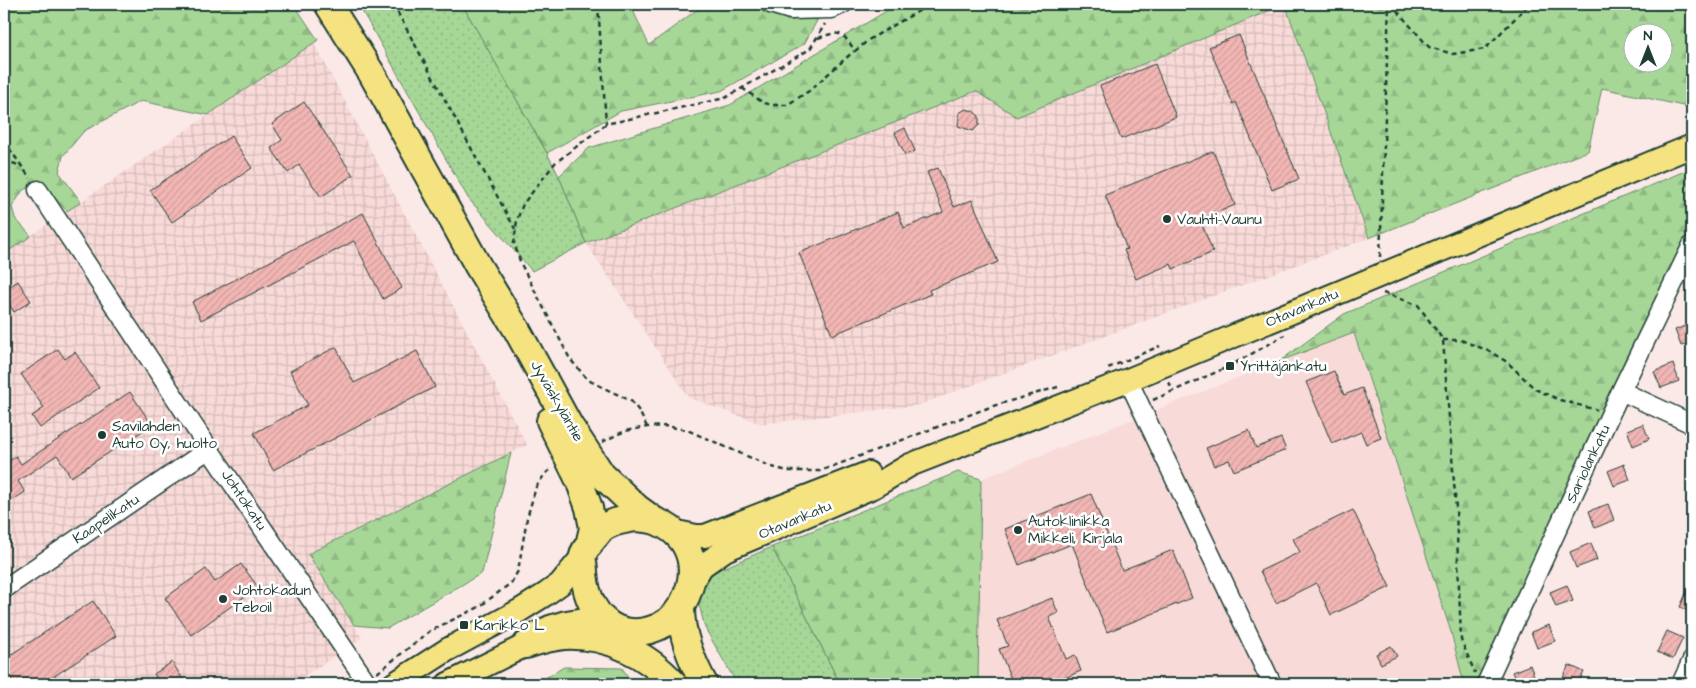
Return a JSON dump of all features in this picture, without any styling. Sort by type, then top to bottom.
[{"type":"highway","name":"Jyväskyläntie","points":[[328,4],[372,74],[478,266],[517,330],[569,425],[602,475],[638,508],[664,526]]},
{"type":"highway","name":"Jyväskyläntie","points":[[478,266],[579,480],[592,518],[593,528],[586,550]]},
{"type":"highway","points":[[686,597],[673,618],[660,627],[645,631],[629,632],[615,628],[602,619],[590,602],[585,586],[586,550],[602,529],[616,522],[635,518],[664,526],[684,543],[692,568],[681,624],[685,641],[704,684]]},
{"type":"highway","points":[[629,632],[670,665],[685,684]]},
{"type":"highway","points":[[526,645],[562,636],[581,636],[597,639],[622,646],[642,656],[674,684]]},
{"type":"main road","name":"Otavankatu","points":[[686,597],[696,574],[702,566],[725,550],[873,486],[910,465],[1128,380],[1692,146]]},
{"type":"main road","name":"Otavankatu","points":[[664,526],[696,536],[705,536],[879,469],[910,465]]},
{"type":"main road","points":[[394,684],[447,650],[519,611],[546,594],[560,584],[586,550]]},
{"type":"main road","points":[[448,684],[526,645],[538,633],[566,622],[602,619]]},
{"type":"street","points":[[770,4],[790,10],[838,7]]},
{"type":"street","name":"Johtokatu","points":[[38,190],[209,449],[367,682]]},
{"type":"street","name":"Sariolankatu","points":[[1482,681],[1692,245]]},
{"type":"street","points":[[1128,380],[1272,684]]},
{"type":"street","points":[[1621,391],[1692,424]]},
{"type":"street","name":"Kaapelikatu","points":[[4,589],[209,449]]},
{"type":"street","points":[[1681,684],[1692,660]]},
{"type":"path","points":[[393,4],[516,230]]},
{"type":"path","points":[[598,4],[606,124]]},
{"type":"path","points":[[742,88],[762,102],[771,105],[787,105],[809,91],[854,50],[931,4]]},
{"type":"path","points":[[1390,4],[1429,47],[1453,54],[1485,49],[1529,4]]},
{"type":"path","points":[[1389,253],[1380,257],[1390,4]]},
{"type":"path","points":[[647,427],[639,411],[631,401],[588,380],[570,359],[521,264],[514,243],[517,220],[523,204],[555,163],[606,124],[725,98],[810,49],[838,7]]},
{"type":"path","points":[[816,39],[836,33],[845,36],[854,50]]},
{"type":"path","points":[[4,141],[38,190]]},
{"type":"path","points":[[4,160],[21,166]]},
{"type":"path","points":[[1377,290],[1388,296],[1418,305],[1443,340],[1456,508],[1461,640],[1482,681]]},
{"type":"path","points":[[1443,340],[1461,340],[1489,351],[1507,362],[1535,389],[1560,400],[1611,414]]},
{"type":"path","points":[[1101,370],[1164,344]]},
{"type":"path","points":[[600,442],[625,431],[665,426],[687,430],[772,467],[788,470],[820,470],[993,406],[1065,385]]},
{"type":"path","points":[[367,682],[430,631],[479,607],[510,583],[518,571],[527,518],[536,486],[545,474],[559,464]]},
{"type":"shaded area","points":[[1285,4],[1369,238],[919,405],[762,424],[689,398],[586,243],[976,91],[1017,117]]},
{"type":"shaded area","points":[[314,43],[527,445],[308,554],[362,638],[292,684],[4,684],[4,254]]},
{"type":"shaded area","points":[[1354,332],[1451,632],[1464,684],[978,684],[981,479]]},
{"type":"green space","points":[[4,4],[294,4],[318,40],[208,115],[141,101],[84,131],[63,156],[59,172],[81,202],[67,211],[40,182],[23,190],[12,207],[15,218],[31,236],[4,254]]},
{"type":"green space","points":[[358,4],[462,4],[559,176],[586,243],[532,271],[468,198]]},
{"type":"green space","points":[[462,4],[630,4],[649,45],[705,4],[828,4],[804,44],[721,91],[621,111],[547,153]]},
{"type":"green space","points":[[898,4],[1285,4],[1017,117],[976,91],[586,243],[559,176],[589,148],[730,105]]},
{"type":"green space","points":[[1285,4],[1692,4],[1692,108],[1602,88],[1588,151],[1369,238]]},
{"type":"green space","points":[[1692,168],[1692,233],[1475,684],[1464,684],[1451,632],[1354,333],[1280,361],[1344,314]]},
{"type":"green space","points":[[511,453],[482,573],[388,628],[354,625],[308,554]]},
{"type":"green space","points":[[958,472],[981,479],[978,684],[840,684],[772,547]]},
{"type":"green space","points":[[772,547],[840,684],[737,684],[705,628],[693,581]]},
{"type":"green space","points":[[564,667],[622,668],[633,684],[535,684]]},
{"type":"building","points":[[1239,35],[1299,179],[1272,190],[1236,102],[1233,104],[1209,47]]},
{"type":"building","points":[[1155,64],[1176,117],[1121,139],[1100,86]]},
{"type":"building","points":[[304,102],[353,175],[321,197],[299,165],[288,173],[271,148],[282,140],[272,124]]},
{"type":"building","points":[[966,109],[973,111],[979,116],[979,125],[973,131],[958,126],[959,113]]},
{"type":"building","points":[[905,128],[915,151],[905,155],[895,133]]},
{"type":"building","points":[[231,136],[252,168],[172,222],[150,190]]},
{"type":"building","points":[[1213,151],[1235,205],[1200,220],[1213,252],[1173,269],[1171,264],[1136,279],[1124,250],[1127,249],[1105,195]]},
{"type":"building","points":[[938,168],[954,207],[972,200],[998,262],[929,290],[931,294],[832,335],[799,253],[898,212],[904,228],[943,212],[927,172]]},
{"type":"building","points":[[363,213],[402,288],[383,299],[354,241],[201,320],[192,302]]},
{"type":"building","points":[[18,281],[31,301],[14,312],[4,296],[4,290]]},
{"type":"building","points":[[1692,323],[1692,342],[1681,346],[1675,330]]},
{"type":"building","points":[[336,347],[354,383],[417,351],[435,387],[273,470],[254,433],[308,405],[290,371]]},
{"type":"building","points":[[58,349],[65,359],[75,352],[99,388],[40,428],[32,416],[44,408],[21,374]]},
{"type":"building","points":[[1673,364],[1679,381],[1661,388],[1654,372]]},
{"type":"building","points":[[1334,371],[1344,395],[1362,388],[1381,438],[1366,444],[1361,432],[1332,444],[1306,382]]},
{"type":"building","points":[[130,392],[152,425],[71,477],[57,455],[18,481],[25,492],[4,506],[4,464],[16,456],[21,464]]},
{"type":"building","points":[[1643,424],[1649,439],[1633,446],[1627,430]]},
{"type":"building","points":[[1249,430],[1256,448],[1281,438],[1286,450],[1234,471],[1229,460],[1214,466],[1206,448]]},
{"type":"building","points":[[1624,464],[1630,480],[1614,486],[1608,471]]},
{"type":"building","points":[[1091,494],[1122,570],[1173,550],[1192,598],[1107,632],[1072,544],[1019,565],[1005,529]]},
{"type":"building","points":[[1608,504],[1614,520],[1595,528],[1589,511]]},
{"type":"building","points":[[1353,510],[1390,587],[1331,615],[1316,583],[1276,603],[1260,571],[1300,552],[1293,539]]},
{"type":"building","points":[[1591,543],[1597,560],[1576,568],[1570,552]]},
{"type":"building","points":[[241,564],[258,587],[191,635],[165,598],[206,569],[215,582]]},
{"type":"building","points":[[1692,580],[1692,613],[1680,607]]},
{"type":"building","points":[[1567,585],[1573,601],[1556,607],[1550,592]]},
{"type":"building","points":[[1052,598],[1058,613],[1049,617],[1066,659],[1075,655],[1081,671],[1050,684],[1013,684],[999,649],[1008,646],[997,620]]},
{"type":"building","points":[[93,601],[116,636],[42,684],[14,684],[4,669],[4,659]]},
{"type":"building","points":[[1549,625],[1555,641],[1537,648],[1531,632]]},
{"type":"building","points":[[1667,631],[1683,638],[1673,659],[1657,652]]},
{"type":"building","points":[[1391,646],[1397,656],[1381,664],[1376,654]]},
{"type":"building","points":[[172,662],[186,684],[160,684],[154,674]]},
{"type":"building","points":[[1530,665],[1536,681],[1528,684],[1517,684],[1512,672]]},
{"type":"building","points":[[1569,665],[1584,672],[1578,684],[1560,684]]},
{"type":"place","name":"Vauhti-Vaunu","points":[[1167,219]]},
{"type":"place","name":"Yrittäjänkatu","points":[[1230,366]]},
{"type":"place","name":"Savilahden Auto Oy, huolto","points":[[102,435]]},
{"type":"place","name":"Autoklinikka Mikkeli, Kirjala","points":[[1018,530]]},
{"type":"place","name":"Johtokadun Teboil","points":[[223,599]]},
{"type":"place","name":"Karikko L","points":[[464,625]]}]
